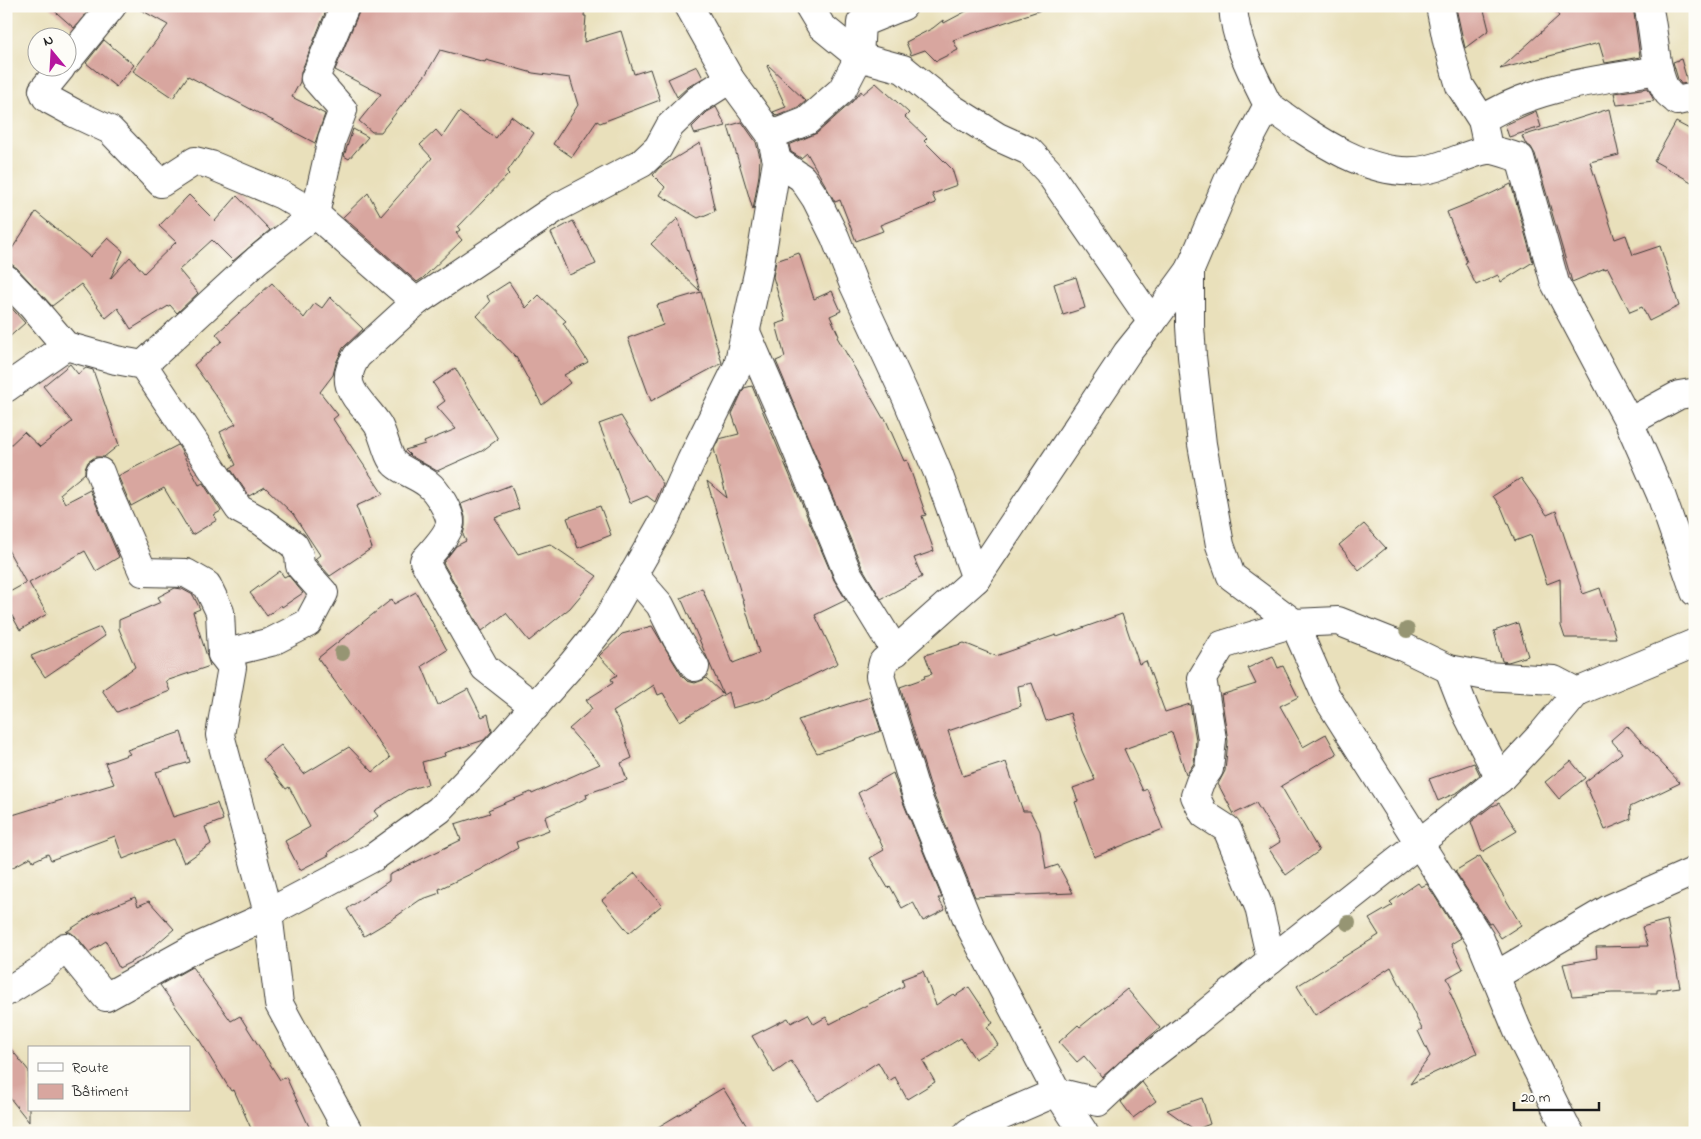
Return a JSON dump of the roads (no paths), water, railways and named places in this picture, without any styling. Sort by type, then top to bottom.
[{"type":"street","points":[[78,48],[112,6]]},
{"type":"street","points":[[143,365],[257,260],[315,214],[332,139],[343,110],[315,78],[345,6]]},
{"type":"street","points":[[6,992],[43,969],[66,947],[106,997],[191,950],[256,921],[374,857],[439,810],[535,707],[606,622],[666,517],[691,461],[738,366],[759,269],[777,162],[771,135],[730,79],[689,6]]},
{"type":"street","points":[[809,6],[821,26],[858,57],[903,68],[950,107],[998,137],[1029,151],[1048,170],[1152,322]]},
{"type":"street","points":[[771,135],[807,121],[842,90],[858,57],[861,23],[903,6]]},
{"type":"street","points":[[1233,6],[1234,22],[1245,58],[1268,105],[1310,136],[1350,156],[1380,167],[1406,172],[1429,169],[1489,150],[1520,158],[1555,283],[1629,422],[1661,496],[1695,592]]},
{"type":"street","points":[[1440,6],[1447,41],[1460,86],[1482,120],[1489,150]]},
{"type":"street","points":[[1648,6],[1659,70],[1668,93],[1677,101],[1695,97]]},
{"type":"street","points":[[1482,120],[1499,109],[1571,85],[1659,70]]},
{"type":"street","points":[[53,78],[43,90],[46,97],[74,114],[110,130],[161,183],[195,161],[211,165],[282,195],[315,214],[416,302]]},
{"type":"street","points":[[535,707],[485,668],[424,561],[448,529],[450,522],[446,508],[428,484],[394,463],[378,426],[352,392],[348,377],[350,366],[357,356],[416,302],[556,208],[642,163],[658,148],[670,126],[697,100],[730,79]]},
{"type":"street","points":[[1084,1133],[1057,1092],[970,926],[917,796],[880,676],[883,662],[976,579],[1127,353],[1190,270],[1230,176],[1268,105]]},
{"type":"street","points":[[777,162],[802,178],[816,199],[835,237],[854,285],[906,396],[938,473],[976,579]]},
{"type":"street","points":[[1190,270],[1190,326],[1202,444],[1220,545],[1231,576],[1294,623],[1326,696],[1480,939],[1517,1029],[1570,1133]]},
{"type":"street","points":[[6,278],[66,346],[116,360],[143,365],[238,509],[261,521],[294,545],[299,555],[300,566],[324,593],[308,623],[271,642],[222,654]]},
{"type":"street","points":[[746,332],[848,574],[896,652]]},
{"type":"street","points":[[6,388],[66,346]]},
{"type":"street","points":[[1629,422],[1679,395],[1691,393],[1695,395]]},
{"type":"street","points":[[100,472],[143,572],[186,573],[207,585],[220,612],[222,654],[232,667],[220,735],[268,913],[279,1004],[349,1133]]},
{"type":"street","points":[[633,574],[660,605],[677,639],[695,666]]},
{"type":"street","points":[[1271,960],[1259,907],[1227,828],[1204,814],[1195,796],[1200,782],[1210,769],[1212,739],[1202,678],[1222,646],[1294,623],[1338,621],[1401,646],[1449,669],[1486,676],[1554,680],[1577,692]]},
{"type":"street","points":[[968,1133],[978,1126],[1057,1092],[1098,1102],[1130,1072],[1500,779],[1542,734],[1577,692],[1695,643]]},
{"type":"street","points":[[1449,669],[1465,710],[1500,779]]},
{"type":"street","points":[[1495,976],[1610,909],[1695,870]]}]
